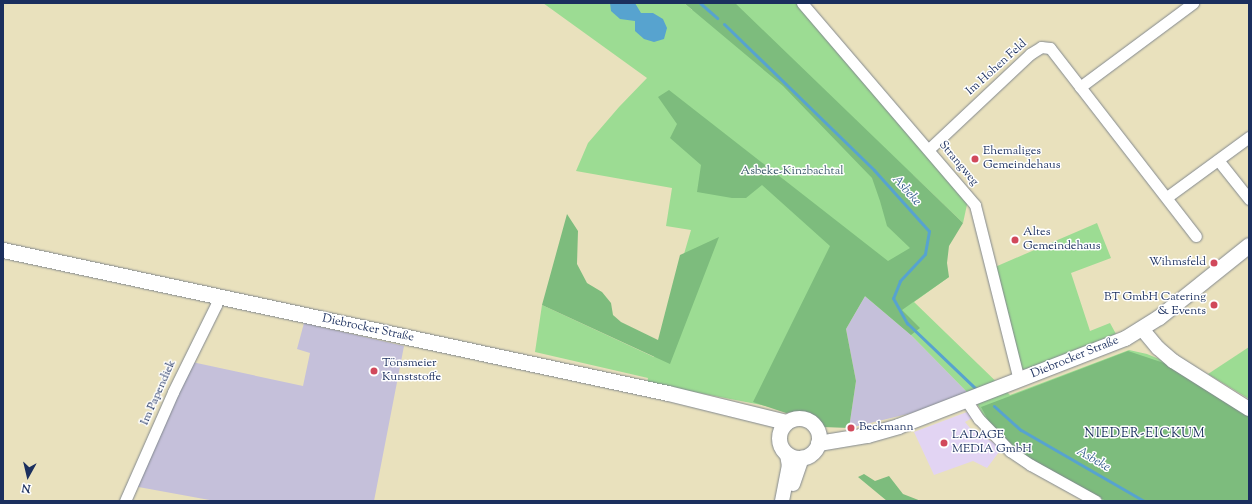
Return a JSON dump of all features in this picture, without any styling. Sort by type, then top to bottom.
[{"type":"main road","name":"Diebrocker Straße","points":[[818,437],[867,435],[912,421],[1109,345],[1142,328],[1180,301],[1249,245]]},
{"type":"main road","name":"Diebrocker Straße","points":[[3,250],[668,393],[732,410],[771,429],[782,429]]},
{"type":"main road","points":[[793,419],[807,420],[813,425],[818,437],[815,450],[809,455],[794,457],[782,450],[779,443],[782,429],[793,419]]},
{"type":"street","name":"Strangweg","points":[[802,3],[976,205],[1019,380]]},
{"type":"street","points":[[1080,87],[1193,3]]},
{"type":"street","name":"Im Hohen Feld","points":[[929,149],[1030,54],[1041,46],[1050,48],[1196,236]]},
{"type":"street","points":[[1167,197],[1249,137]]},
{"type":"street","points":[[1218,160],[1249,199]]},
{"type":"street","name":"Im Papendiek","points":[[125,501],[173,392],[216,305],[218,296]]},
{"type":"street","points":[[1142,328],[1158,348],[1173,361],[1249,409]]},
{"type":"street","points":[[966,400],[979,419],[1010,451],[1031,465],[1096,501]]},
{"type":"street","points":[[782,501],[789,466],[794,457]]},
{"type":"street","points":[[786,501],[794,457]]},
{"type":"shaded area","points":[[865,296],[911,335],[967,392],[912,413],[849,428],[856,381],[846,329]]},
{"type":"shaded area","points":[[304,323],[404,346],[374,501],[215,501],[133,486],[192,362],[303,386],[310,353],[297,349]]},
{"type":"shaded area","points":[[967,412],[972,418],[965,422],[970,428],[1002,448],[987,468],[973,461],[934,475],[914,432]]},
{"type":"green space","name":"Asbeke-Kinzbachtal","points":[[543,3],[684,3],[692,10],[734,3],[799,3],[968,200],[963,223],[913,175],[937,261],[949,277],[914,302],[1010,395],[1129,350],[1147,354],[1164,361],[1249,415],[1249,501],[1101,501],[996,441],[978,405],[967,392],[911,335],[865,296],[841,336],[828,418],[647,383],[648,378],[535,352],[542,305],[654,357],[691,230],[666,226],[672,188],[576,171],[588,143],[619,107],[647,78]]},
{"type":"green space","points":[[684,3],[735,3],[963,223],[949,246],[947,263],[949,277],[902,310],[920,328],[911,335],[865,296],[846,329],[856,381],[849,428],[823,427],[812,416],[797,412],[786,413],[753,402],[830,246],[762,185],[746,198],[732,198],[697,192],[701,165],[670,138],[677,124],[658,97],[669,90],[888,261],[910,248],[887,226],[872,178],[783,86]]},
{"type":"green space","points":[[567,214],[578,231],[577,264],[587,283],[602,292],[611,303],[613,315],[621,322],[658,340],[680,255],[719,237],[670,364],[542,305]]},
{"type":"green space","points":[[1097,223],[1111,258],[1071,273],[1090,331],[1110,323],[1116,334],[1028,370],[1022,369],[995,267]]},
{"type":"green space","points":[[1249,347],[1249,399],[1208,374]]},
{"type":"green space","points":[[1128,351],[1182,369],[1249,413],[1249,501],[1106,501],[1018,452],[988,420],[981,407]]},
{"type":"green space","points":[[864,474],[875,481],[889,476],[903,494],[921,501],[887,501],[858,477]]},
{"type":"water","points":[[610,3],[635,3],[641,13],[653,13],[663,19],[667,28],[664,39],[654,42],[644,39],[635,31],[635,21],[620,19],[611,11]]},
{"type":"waterway","name":"Asbeke","points":[[700,3],[717,18]]},
{"type":"waterway","name":"Asbeke","points":[[724,24],[874,170],[929,231],[925,254],[900,281],[893,298],[907,323],[976,389]]},
{"type":"waterway","name":"Asbeke","points":[[994,406],[1021,430],[1144,501]]},
{"type":"place","name":"Ehemaliges Gemeindehaus","points":[[975,159]]},
{"type":"place","name":"Altes Gemeindehaus","points":[[1015,240]]},
{"type":"place","name":"Wihmsfeld","points":[[1214,263]]},
{"type":"place","name":"BT GmbH Catering & Events","points":[[1214,305]]},
{"type":"place","name":"Tönsmeier Kunststoffe","points":[[374,371]]},
{"type":"place","name":"Beckmann","points":[[851,428]]},
{"type":"place","name":"LADAGE MEDIA GmbH","points":[[944,443]]},
{"type":"district","name":"NIEDER-EICKUM","points":[[1145,434]]}]
